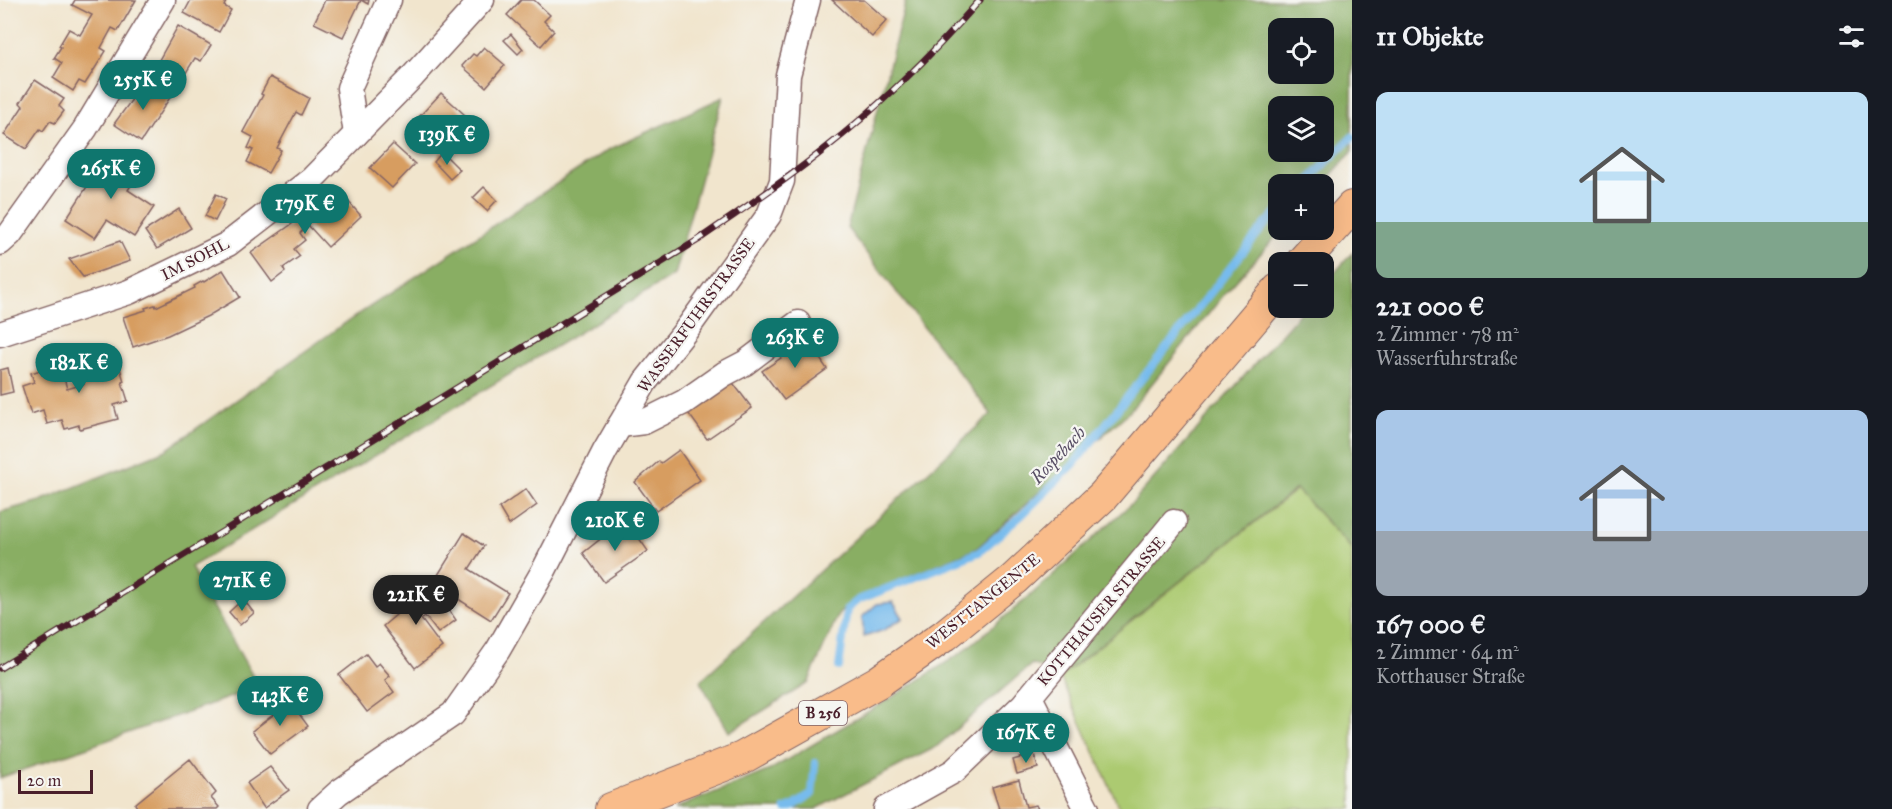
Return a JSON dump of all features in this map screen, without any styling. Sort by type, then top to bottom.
[{"type":"main road","points":[[1311,252],[1352,207]]},
{"type":"main road","name":"WESTTANGENTE","points":[[611,809],[742,758],[878,682],[945,635],[1014,579],[1103,496],[1268,302]]},
{"type":"street","points":[[0,243],[10,234],[85,129],[163,0]]},
{"type":"street","points":[[356,134],[349,88],[389,0]]},
{"type":"street","name":"IM SOHL","points":[[0,334],[129,292],[228,244],[312,178],[413,76],[482,0]]},
{"type":"street","name":"WASSERFUHRSTRASSE","points":[[320,809],[339,792],[453,714],[504,640],[645,382],[687,329],[769,215],[782,181],[788,75],[808,0]]},
{"type":"street","points":[[620,425],[644,422],[684,402],[724,374],[745,363],[798,322]]},
{"type":"street","name":"KOTTHAUSER STRASSE","points":[[886,809],[954,771],[1030,697],[1174,522]]},
{"type":"street","points":[[1030,697],[1087,809]]},
{"type":"green space","points":[[906,0],[1352,0],[1352,152],[1332,174],[1268,174],[1268,240],[1273,240],[1227,291],[1129,412],[976,549],[856,598],[838,615],[808,683],[729,732],[700,681],[991,414],[847,228]]},
{"type":"green space","points":[[723,97],[674,275],[191,567],[259,687],[0,778],[0,512],[40,501],[166,450],[342,325],[608,150]]},
{"type":"green space","points":[[1352,253],[1352,549],[1296,489],[1060,677],[1032,664],[936,747],[816,809],[674,809],[770,770],[891,698],[961,653],[1032,594],[1133,502],[1295,318],[1334,318],[1334,273]]},
{"type":"green space","points":[[1297,489],[1352,549],[1352,809],[1120,809],[1060,677]]},
{"type":"water","points":[[893,602],[903,618],[884,630],[864,637],[862,617],[877,604]]},
{"type":"building","points":[[75,0],[136,0],[118,31],[112,28],[101,48],[106,51],[85,84],[79,81],[73,91],[53,78],[62,63],[54,58],[69,29],[80,35],[92,15],[72,5]]},
{"type":"building","points":[[191,0],[227,0],[224,6],[231,10],[219,32],[184,13]]},
{"type":"building","points":[[325,0],[361,0],[343,37],[314,23]]},
{"type":"building","points":[[521,0],[534,0],[550,15],[544,21],[554,31],[541,46],[507,15]]},
{"type":"building","points":[[832,0],[864,0],[887,20],[872,37]]},
{"type":"building","points":[[178,26],[211,45],[201,61],[195,58],[179,84],[161,73],[166,64],[159,60]]},
{"type":"building","points":[[511,34],[523,49],[518,54],[504,40]]},
{"type":"building","points":[[484,47],[505,65],[486,87],[462,66],[473,54],[476,56]]},
{"type":"building","points":[[270,77],[309,98],[301,115],[296,112],[277,148],[281,150],[268,173],[247,162],[253,150],[248,148],[253,137],[243,132]]},
{"type":"building","points":[[35,80],[64,99],[59,106],[64,111],[55,123],[50,121],[43,131],[40,129],[26,149],[4,135],[23,106],[20,103]]},
{"type":"building","points":[[146,80],[171,96],[141,142],[114,124]]},
{"type":"building","points":[[441,93],[465,115],[442,140],[418,118]]},
{"type":"building","points":[[393,144],[415,164],[392,188],[370,168]]},
{"type":"building","points":[[110,151],[140,171],[128,190],[154,207],[134,237],[107,220],[95,238],[66,219]]},
{"type":"building","points":[[442,152],[460,170],[450,179],[434,162]]},
{"type":"building","points":[[484,187],[497,200],[487,211],[473,198]]},
{"type":"building","points":[[341,193],[361,216],[328,247],[308,225],[300,233],[305,240],[294,249],[300,256],[283,268],[285,272],[272,282],[251,253],[292,224],[309,208],[317,215]]},
{"type":"building","points":[[216,194],[226,199],[215,221],[205,216]]},
{"type":"building","points":[[179,209],[191,228],[157,249],[145,231]]},
{"type":"building","points":[[120,241],[130,261],[83,277],[69,259]]},
{"type":"building","points":[[223,270],[240,297],[208,316],[168,335],[133,347],[123,317],[146,310],[145,308],[155,305],[156,307],[195,288],[194,286]]},
{"type":"building","points":[[807,339],[827,369],[784,400],[762,371]]},
{"type":"building","points":[[103,351],[105,358],[116,355],[124,381],[122,382],[128,401],[114,405],[118,419],[80,429],[79,425],[65,429],[62,420],[47,424],[43,410],[31,414],[22,386],[34,382],[31,373],[51,367],[54,377],[63,374],[67,389],[84,384],[80,373],[87,370],[83,357]]},
{"type":"building","points":[[8,368],[13,392],[0,395],[0,370]]},
{"type":"building","points":[[730,379],[752,408],[707,439],[686,410]]},
{"type":"building","points":[[679,450],[700,480],[656,511],[635,482],[659,461],[661,463]]},
{"type":"building","points":[[526,489],[537,505],[509,525],[499,508]]},
{"type":"building","points":[[627,521],[648,551],[604,582],[583,553]]},
{"type":"building","points":[[464,533],[484,546],[469,569],[508,593],[491,620],[433,583]]},
{"type":"building","points":[[403,586],[425,615],[443,601],[456,620],[438,633],[425,616],[421,619],[442,647],[415,668],[383,626],[396,615],[384,600]]},
{"type":"building","points":[[243,599],[254,613],[240,625],[229,612]]},
{"type":"building","points":[[366,654],[375,666],[379,663],[390,676],[385,680],[394,692],[367,712],[339,675]]},
{"type":"building","points":[[288,699],[308,726],[270,754],[252,731],[277,712],[275,709]]},
{"type":"building","points":[[1034,754],[1038,768],[1017,774],[1013,760]]},
{"type":"building","points":[[190,759],[216,793],[211,798],[219,807],[217,809],[138,809],[135,804]]},
{"type":"building","points":[[270,767],[289,790],[264,808],[247,783]]},
{"type":"building","points":[[1019,780],[1026,807],[1036,805],[1038,809],[999,809],[992,787]]},
{"type":"waterway","name":"Rospebach","points":[[1315,174],[1352,137]]},
{"type":"waterway","name":"Rospebach","points":[[839,667],[847,609],[858,600],[979,552],[1022,515],[1073,465],[1268,222]]},
{"type":"waterway","name":"Rospebach","points":[[786,809],[812,794],[815,763]]},
{"type":"railway","points":[[0,668],[698,240],[791,175],[864,117],[943,41],[980,0]]}]
